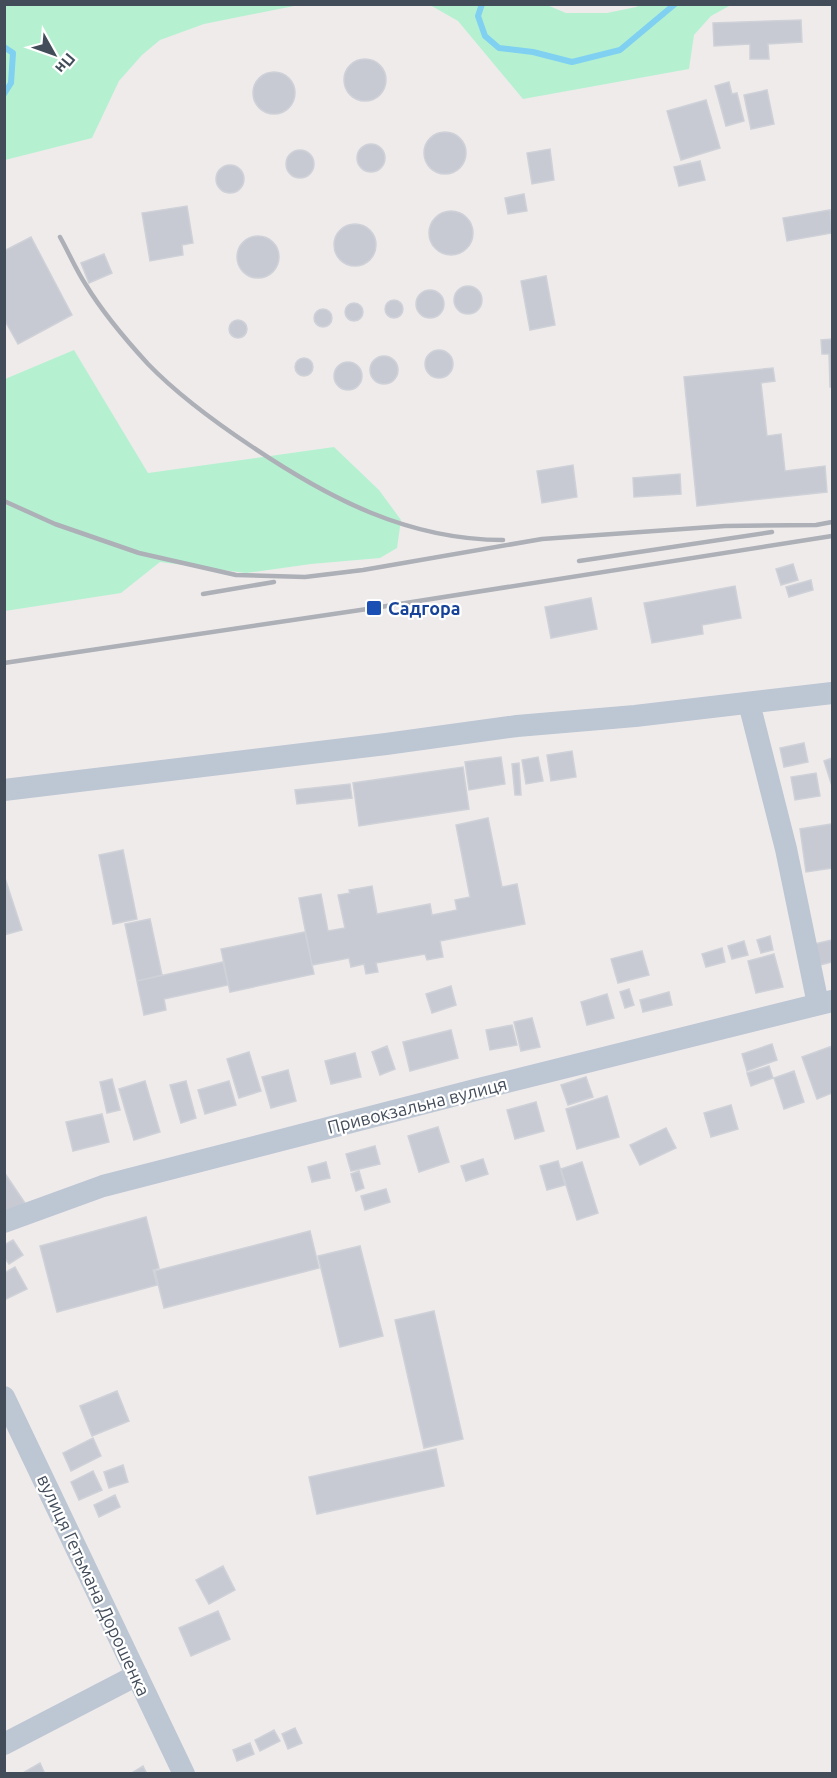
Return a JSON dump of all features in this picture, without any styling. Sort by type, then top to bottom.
[{"type":"street","points":[[4,789],[386,744],[518,726],[635,716],[832,693]]},
{"type":"street","points":[[749,703],[825,1003]]},
{"type":"street","name":"Привокзальна вулиця","points":[[4,1222],[103,1186],[825,1003]]},
{"type":"street","name":"вулиця Гетьмана Дорошенка","points":[[4,1397],[184,1773]]},
{"type":"street","points":[[4,1744],[136,1675]]},
{"type":"green space","points":[[5,4],[299,5],[204,24],[160,40],[142,55],[119,81],[92,138],[5,160]]},
{"type":"green space","points":[[430,5],[547,5],[566,13],[607,13],[640,5],[731,5],[711,16],[694,35],[689,69],[523,99],[458,21]]},
{"type":"green space","points":[[74,350],[148,473],[334,447],[379,490],[401,520],[397,548],[380,558],[246,573],[160,562],[121,593],[5,611],[5,379]]},
{"type":"building","points":[[801,20],[802,42],[768,44],[769,59],[750,59],[750,44],[714,46],[713,23]]},
{"type":"building","points":[[365,59],[373,60],[380,65],[385,72],[385,88],[380,95],[373,100],[365,101],[357,100],[350,95],[345,88],[344,80],[345,72],[350,65],[357,60]]},
{"type":"building","points":[[274,72],[282,73],[289,78],[294,85],[294,101],[289,108],[282,113],[274,114],[266,113],[259,108],[254,101],[253,93],[254,85],[259,78],[266,73]]},
{"type":"building","points":[[729,82],[732,94],[737,93],[744,121],[726,126],[715,86]]},
{"type":"building","points":[[767,90],[774,124],[751,129],[744,95]]},
{"type":"building","points":[[706,100],[720,148],[681,160],[667,111]]},
{"type":"building","points":[[445,132],[453,133],[460,138],[465,145],[465,161],[460,168],[453,173],[445,174],[437,173],[430,168],[425,161],[424,153],[425,145],[430,138],[437,133]]},
{"type":"building","points":[[371,144],[381,148],[385,158],[381,168],[371,172],[361,168],[357,158],[361,148]]},
{"type":"building","points":[[550,149],[554,180],[532,184],[527,153]]},
{"type":"building","points":[[300,150],[310,154],[314,164],[310,174],[300,178],[290,174],[286,164],[290,154]]},
{"type":"building","points":[[700,161],[705,180],[679,186],[674,167]]},
{"type":"building","points":[[230,165],[240,169],[244,179],[240,189],[230,193],[220,189],[216,179],[220,169]]},
{"type":"building","points":[[524,194],[527,211],[508,214],[505,198]]},
{"type":"building","points":[[187,206],[193,243],[182,245],[183,255],[150,261],[142,213]]},
{"type":"building","points":[[830,210],[832,233],[787,241],[783,218]]},
{"type":"building","points":[[451,211],[466,218],[473,233],[466,248],[451,255],[436,248],[429,233],[436,218]]},
{"type":"building","points":[[355,224],[363,225],[370,230],[375,237],[375,253],[370,260],[363,265],[355,266],[347,265],[340,260],[335,253],[334,245],[335,237],[340,230],[347,225]]},
{"type":"building","points":[[258,236],[266,237],[273,242],[278,249],[278,265],[273,272],[266,277],[258,278],[250,277],[243,272],[238,265],[237,257],[238,249],[243,242],[250,237]]},
{"type":"building","points":[[31,237],[72,315],[18,344],[4,319],[4,251]]},
{"type":"building","points":[[104,254],[112,273],[89,283],[81,263]]},
{"type":"building","points":[[546,276],[555,325],[530,330],[521,281]]},
{"type":"building","points":[[468,286],[478,290],[482,300],[478,310],[468,314],[458,310],[454,300],[458,290]]},
{"type":"building","points":[[430,290],[440,294],[444,304],[440,314],[430,318],[420,314],[416,304],[420,294]]},
{"type":"building","points":[[390,300],[398,300],[403,305],[401,316],[390,318],[385,313],[385,305]]},
{"type":"building","points":[[350,303],[358,303],[363,308],[361,319],[350,321],[345,316],[345,308]]},
{"type":"building","points":[[319,309],[327,309],[332,314],[330,325],[319,327],[314,322],[314,314]]},
{"type":"building","points":[[234,320],[242,320],[247,325],[245,336],[234,338],[229,333],[229,325]]},
{"type":"building","points":[[832,339],[832,387],[830,387],[829,354],[822,354],[821,340]]},
{"type":"building","points":[[439,350],[449,354],[453,364],[449,374],[439,378],[429,374],[425,364],[429,354]]},
{"type":"building","points":[[384,356],[394,360],[398,370],[394,380],[384,384],[374,380],[370,370],[374,360]]},
{"type":"building","points":[[300,358],[308,358],[313,363],[311,374],[300,376],[295,371],[295,363]]},
{"type":"building","points":[[348,362],[358,366],[362,376],[358,386],[348,390],[338,386],[334,376],[338,366]]},
{"type":"building","points":[[773,368],[775,381],[761,383],[767,436],[781,434],[785,471],[825,466],[827,492],[697,506],[684,377]]},
{"type":"building","points":[[573,465],[577,497],[542,503],[537,471]]},
{"type":"building","points":[[680,474],[681,494],[634,497],[633,478]]},
{"type":"building","points":[[793,564],[798,580],[781,585],[776,569]]},
{"type":"building","points":[[811,580],[813,590],[789,597],[786,587]]},
{"type":"building","points":[[735,586],[741,618],[702,625],[703,634],[652,643],[644,603]]},
{"type":"building","points":[[591,598],[597,629],[551,638],[545,607]]},
{"type":"building","points":[[804,743],[808,762],[784,767],[780,748]]},
{"type":"building","points":[[572,751],[576,777],[551,781],[547,755]]},
{"type":"building","points":[[501,757],[505,784],[469,790],[465,762]]},
{"type":"building","points":[[538,757],[543,781],[526,784],[522,760]]},
{"type":"building","points":[[832,758],[832,786],[824,761]]},
{"type":"building","points":[[519,763],[521,795],[515,795],[512,764]]},
{"type":"building","points":[[463,767],[469,809],[359,826],[353,783]]},
{"type":"building","points":[[816,773],[820,796],[795,800],[791,777]]},
{"type":"building","points":[[350,784],[352,798],[297,804],[295,790]]},
{"type":"building","points":[[488,818],[502,887],[517,884],[525,924],[440,941],[443,957],[427,960],[425,954],[376,963],[378,972],[366,974],[364,964],[351,967],[349,958],[312,965],[299,898],[321,894],[328,931],[345,928],[338,895],[350,893],[349,890],[372,886],[377,914],[430,904],[432,915],[457,910],[455,900],[470,897],[456,825]]},
{"type":"building","points":[[832,824],[832,868],[806,872],[800,829]]},
{"type":"building","points":[[123,850],[137,919],[113,924],[99,855]]},
{"type":"building","points":[[4,875],[22,930],[4,935]]},
{"type":"building","points":[[150,919],[162,975],[137,981],[125,924]]},
{"type":"building","points":[[305,932],[314,974],[230,992],[221,949]]},
{"type":"building","points":[[770,936],[773,950],[761,953],[757,940]]},
{"type":"building","points":[[832,940],[832,962],[820,965],[814,944]]},
{"type":"building","points":[[744,941],[748,955],[732,959],[728,946]]},
{"type":"building","points":[[722,948],[725,962],[706,967],[702,954]]},
{"type":"building","points":[[642,951],[649,975],[618,983],[611,959]]},
{"type":"building","points":[[774,954],[783,987],[756,993],[748,961]]},
{"type":"building","points":[[223,962],[228,985],[164,999],[166,1010],[144,1015],[137,981]]},
{"type":"building","points":[[451,986],[456,1005],[432,1013],[426,994]]},
{"type":"building","points":[[629,989],[634,1005],[625,1008],[620,992]]},
{"type":"building","points":[[669,992],[672,1005],[643,1012],[640,1000]]},
{"type":"building","points":[[607,994],[614,1018],[587,1025],[581,1002]]},
{"type":"building","points":[[532,1018],[540,1047],[521,1051],[514,1022]]},
{"type":"building","points":[[512,1025],[517,1045],[490,1050],[486,1030]]},
{"type":"building","points":[[451,1030],[458,1058],[410,1071],[403,1042]]},
{"type":"building","points":[[772,1044],[777,1060],[747,1071],[742,1054]]},
{"type":"building","points":[[387,1046],[395,1069],[380,1075],[372,1052]]},
{"type":"building","points":[[832,1046],[832,1093],[817,1099],[802,1057]]},
{"type":"building","points":[[249,1052],[261,1091],[239,1098],[227,1059]]},
{"type":"building","points":[[355,1053],[361,1077],[331,1084],[325,1061]]},
{"type":"building","points":[[769,1066],[773,1078],[751,1086],[747,1073]]},
{"type":"building","points":[[288,1070],[296,1101],[271,1108],[262,1077]]},
{"type":"building","points":[[794,1071],[804,1102],[784,1109],[774,1078]]},
{"type":"building","points":[[586,1077],[593,1097],[568,1105],[561,1085]]},
{"type":"building","points":[[112,1079],[120,1110],[107,1113],[100,1082]]},
{"type":"building","points":[[145,1081],[160,1132],[134,1140],[119,1089]]},
{"type":"building","points":[[186,1081],[196,1118],[181,1123],[170,1085]]},
{"type":"building","points":[[229,1081],[236,1105],[205,1114],[198,1090]]},
{"type":"building","points":[[607,1096],[619,1137],[577,1149],[566,1109]]},
{"type":"building","points":[[536,1102],[544,1131],[515,1139],[507,1110]]},
{"type":"building","points":[[731,1105],[738,1129],[711,1137],[704,1113]]},
{"type":"building","points":[[102,1114],[109,1142],[73,1151],[66,1122]]},
{"type":"building","points":[[438,1127],[449,1162],[419,1172],[408,1136]]},
{"type":"building","points":[[666,1128],[676,1148],[640,1165],[630,1145]]},
{"type":"building","points":[[375,1146],[380,1164],[351,1171],[346,1154]]},
{"type":"building","points":[[483,1159],[488,1174],[466,1181],[461,1166]]},
{"type":"building","points":[[558,1161],[565,1185],[547,1190],[540,1166]]},
{"type":"building","points":[[326,1162],[330,1178],[312,1182],[308,1167]]},
{"type":"building","points":[[582,1162],[598,1213],[577,1220],[561,1169]]},
{"type":"building","points":[[359,1171],[364,1188],[356,1191],[351,1174]]},
{"type":"building","points":[[4,1172],[25,1203],[4,1216]]},
{"type":"building","points":[[386,1189],[390,1202],[365,1210],[361,1196]]},
{"type":"building","points":[[146,1217],[159,1268],[153,1270],[157,1285],[57,1312],[40,1246]]},
{"type":"building","points":[[310,1231],[319,1268],[164,1308],[155,1271]]},
{"type":"building","points":[[13,1240],[23,1255],[9,1264],[4,1257],[4,1245]]},
{"type":"building","points":[[360,1246],[383,1336],[340,1347],[318,1256]]},
{"type":"building","points":[[15,1267],[27,1289],[4,1300],[4,1273]]},
{"type":"building","points":[[434,1311],[463,1439],[424,1448],[395,1320]]},
{"type":"building","points":[[117,1391],[129,1421],[92,1436],[80,1406]]},
{"type":"building","points":[[93,1438],[101,1456],[71,1471],[63,1453]]},
{"type":"building","points":[[436,1449],[444,1486],[317,1514],[309,1477]]},
{"type":"building","points":[[123,1465],[128,1482],[109,1488],[104,1472]]},
{"type":"building","points":[[93,1471],[102,1490],[79,1500],[71,1482]]},
{"type":"building","points":[[115,1495],[120,1507],[99,1517],[94,1505]]},
{"type":"building","points":[[223,1566],[235,1590],[209,1604],[196,1580]]},
{"type":"building","points":[[218,1611],[230,1639],[191,1656],[179,1628]]},
{"type":"building","points":[[295,1728],[302,1743],[288,1749],[282,1734]]},
{"type":"building","points":[[274,1730],[280,1741],[260,1751],[255,1740]]},
{"type":"building","points":[[250,1743],[254,1754],[237,1761],[233,1750]]},
{"type":"building","points":[[40,1763],[45,1774],[21,1774]]},
{"type":"building","points":[[143,1766],[147,1774],[130,1774]]},
{"type":"waterway","points":[[482,4],[478,16],[485,36],[499,48],[533,52],[572,62],[620,50],[675,4]]},
{"type":"waterway","points":[[4,47],[13,53],[11,83],[4,94]]},
{"type":"railway","points":[[60,237],[93,295],[140,355],[185,398],[238,437],[310,483],[370,512],[434,533],[503,540]]},
{"type":"railway","points":[[4,501],[55,524],[139,553],[236,575],[305,577],[363,570],[542,539],[725,526],[816,525],[832,522]]},
{"type":"railway","points":[[579,561],[772,532]]},
{"type":"railway","points":[[4,663],[832,536]]},
{"type":"railway","points":[[203,594],[274,582]]},
{"type":"place","name":"Садгора","points":[[374,608]]}]
